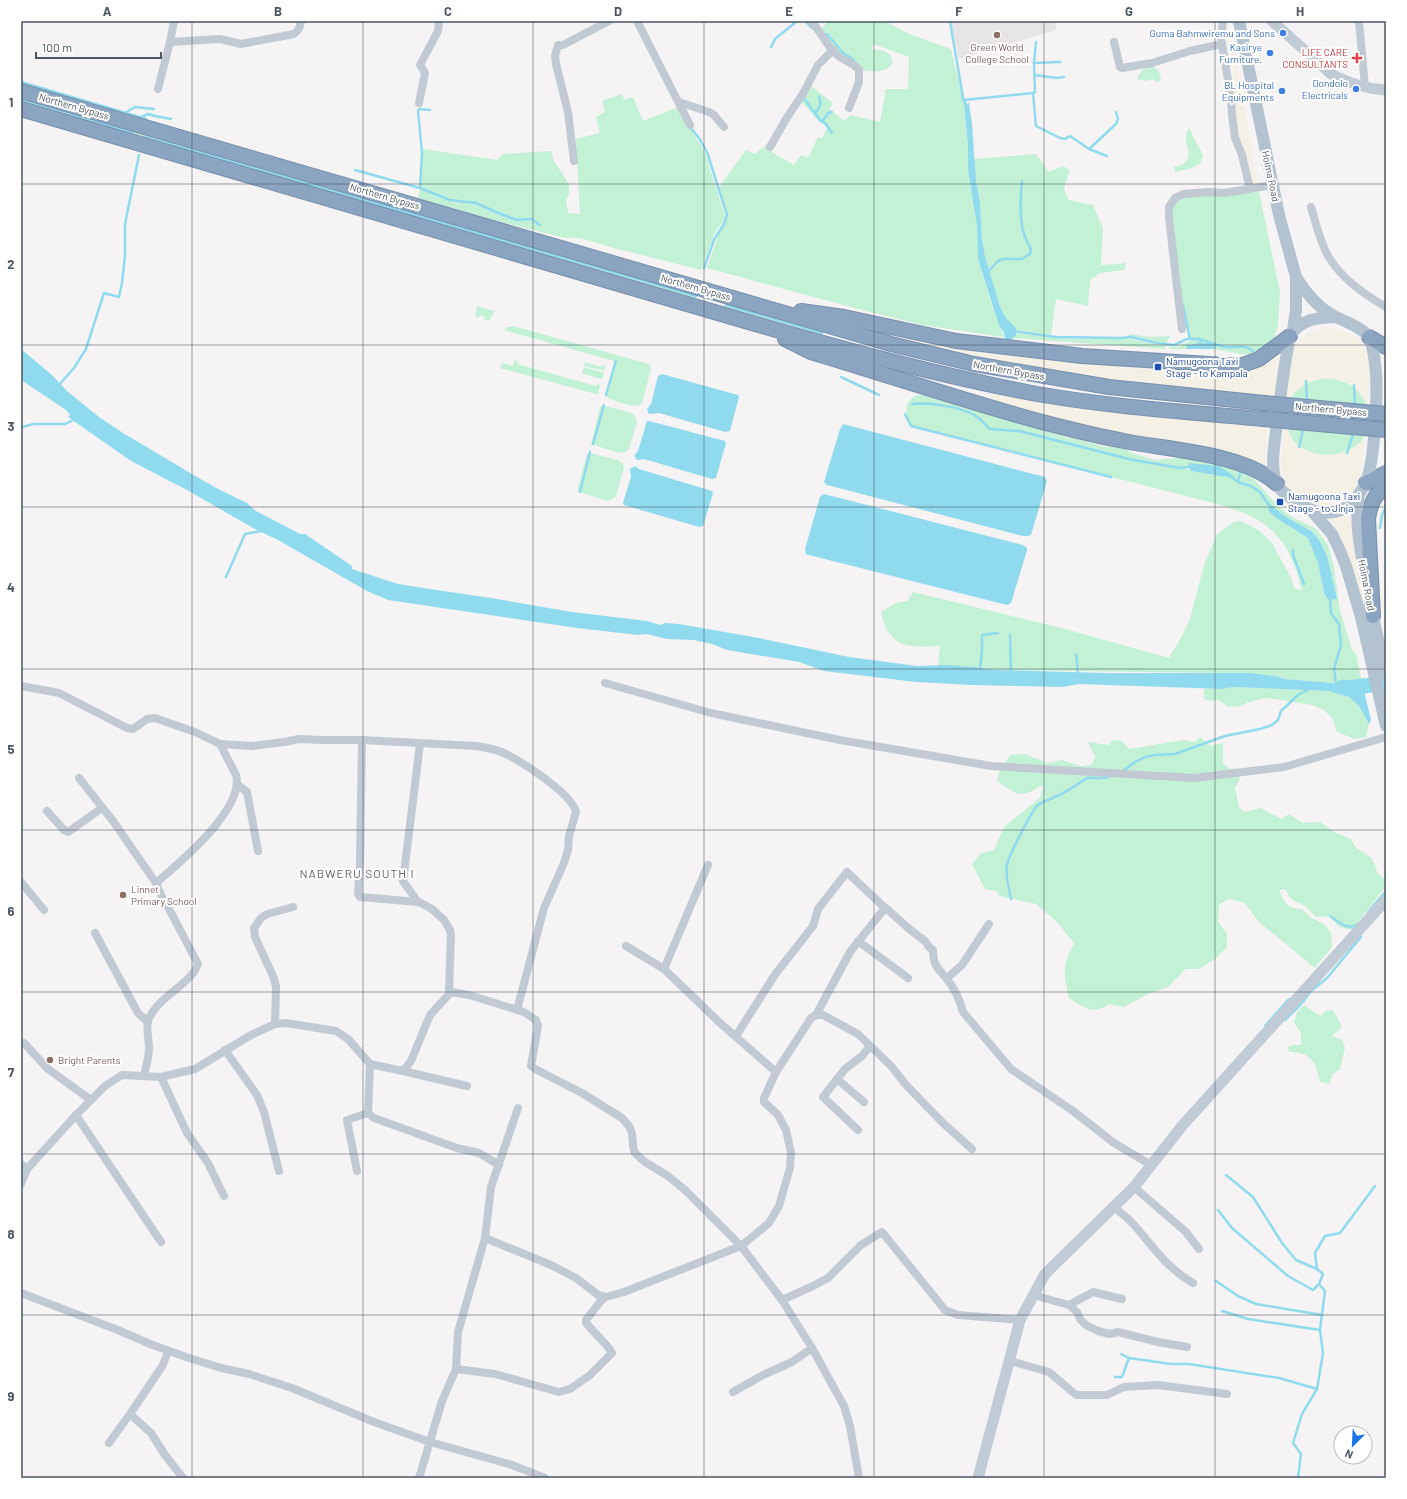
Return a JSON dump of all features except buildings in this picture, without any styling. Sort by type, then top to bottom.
[{"type":"highway","name":"Northern Bypass","points":[[21,91],[891,344],[974,364],[1109,387],[1386,414]]},
{"type":"highway","name":"Northern Bypass","points":[[21,109],[818,342],[971,381],[1038,394],[1110,404],[1386,430]]},
{"type":"highway","points":[[761,306],[844,317],[956,341],[1082,356],[1240,366],[1259,359],[1292,333]]},
{"type":"highway","points":[[752,323],[811,352],[1042,422],[1124,441],[1244,464],[1269,477],[1276,484]]},
{"type":"highway","points":[[1369,337],[1386,347]]},
{"type":"highway","points":[[1362,489],[1386,473]]},
{"type":"highway","points":[[1367,616],[1368,519],[1374,498],[1380,490],[1386,486]]},
{"type":"main road","name":"Hoima Road","points":[[1240,21],[1279,215],[1296,277],[1292,333],[1283,376],[1273,461],[1276,484]]},
{"type":"main road","points":[[1296,277],[1313,300],[1334,317],[1356,327],[1369,337]]},
{"type":"main road","points":[[1292,333],[1308,320],[1334,317]]},
{"type":"main road","name":"Hoima Road","points":[[1369,337],[1376,367],[1373,445],[1369,474],[1362,489],[1357,517],[1367,616],[1369,653],[1386,726]]},
{"type":"main road","points":[[1276,484],[1298,503],[1311,510],[1325,513],[1336,512],[1348,506],[1362,489]]},
{"type":"main road","points":[[1311,510],[1332,534],[1367,616]]},
{"type":"main road","name":"Hoima Road","points":[[1367,616],[1386,675]]},
{"type":"street","points":[[158,89],[174,21]]},
{"type":"street","points":[[170,42],[220,39],[236,44],[253,43],[294,34],[298,31],[301,21]]},
{"type":"street","points":[[419,103],[425,73],[420,65],[438,31],[439,21]]},
{"type":"street","points":[[574,161],[568,112],[555,56],[558,45],[563,45],[609,21]]},
{"type":"street","points":[[637,21],[690,125]]},
{"type":"street","points":[[811,21],[832,50],[841,58],[856,66],[859,70],[859,82],[849,108]]},
{"type":"street","points":[[1223,21],[1221,38],[1229,84],[1235,138],[1242,155],[1250,189]]},
{"type":"street","points":[[1272,21],[1331,74],[1365,87],[1386,91]]},
{"type":"street","points":[[1360,21],[1365,87]]},
{"type":"street","points":[[1114,42],[1120,67],[1122,68],[1152,63],[1190,51],[1222,44]]},
{"type":"street","points":[[770,147],[804,92],[818,64],[832,50]]},
{"type":"street","points":[[679,102],[709,112],[714,115],[724,127]]},
{"type":"street","points":[[1182,329],[1170,234],[1169,207],[1175,198],[1183,194],[1209,192],[1224,193],[1273,185]]},
{"type":"street","points":[[1311,207],[1329,258],[1336,268],[1362,292],[1386,307]]},
{"type":"street","points":[[605,683],[710,713],[840,740],[991,766],[1194,778],[1284,768],[1386,737]]},
{"type":"street","points":[[21,686],[59,693],[127,728],[133,728],[147,719],[155,718],[195,732],[220,744],[252,746],[299,739],[362,740],[475,746],[493,749],[508,754],[546,779],[568,799],[575,809],[575,818],[569,836],[568,850],[564,863],[544,908],[516,1010]]},
{"type":"street","points":[[362,740],[358,894],[363,898],[418,902],[432,909],[444,920],[450,930],[449,990],[451,992]]},
{"type":"street","points":[[156,884],[193,851],[220,821],[228,808],[238,785],[236,775],[220,744]]},
{"type":"street","points":[[418,902],[403,880],[420,744]]},
{"type":"street","points":[[79,778],[129,843],[156,884],[165,904],[167,905],[198,964],[189,976],[157,1006],[148,1022],[149,1049],[144,1076]]},
{"type":"street","points":[[238,785],[247,792],[258,851]]},
{"type":"street","points":[[47,811],[67,832],[102,808]]},
{"type":"street","points":[[664,969],[708,865]]},
{"type":"street","points":[[736,1036],[774,976],[813,926],[818,909],[847,872],[885,908],[925,941],[933,950],[933,961],[938,970],[947,978],[961,1004],[963,1012],[1011,1069],[1074,1111],[1114,1143],[1151,1165]]},
{"type":"street","points":[[22,884],[44,910]]},
{"type":"street","points":[[978,1478],[999,1394],[1010,1361],[1020,1320],[1045,1274],[1134,1187],[1182,1126],[1386,900]]},
{"type":"street","points":[[275,1024],[276,986],[255,937],[254,928],[261,918],[267,914],[293,907]]},
{"type":"street","points":[[485,1238],[551,1265],[576,1278],[598,1295],[604,1297],[624,1292],[741,1246],[769,1223],[779,1206],[790,1168],[792,1154],[786,1130],[778,1115],[764,1102],[764,1098],[776,1072],[811,1018],[816,1015],[850,952],[885,908]]},
{"type":"street","points":[[947,978],[962,965],[989,924]]},
{"type":"street","points":[[94,933],[138,1013],[148,1022]]},
{"type":"street","points":[[858,941],[908,978]]},
{"type":"street","points":[[626,946],[664,969],[776,1072]]},
{"type":"street","points":[[451,992],[469,995],[524,1012],[536,1020],[538,1026],[531,1066],[582,1093],[622,1118],[629,1126],[632,1133],[632,1146],[635,1153],[645,1162],[668,1176],[685,1190],[741,1246],[782,1300],[812,1348],[844,1406],[850,1426],[859,1478]]},
{"type":"street","points":[[403,1071],[411,1061],[430,1015],[451,992]]},
{"type":"street","points":[[816,1015],[823,1016],[858,1034],[891,1066],[907,1086],[944,1124],[972,1149]]},
{"type":"street","points":[[21,1184],[24,1166],[105,1086],[122,1075],[161,1077],[195,1069],[252,1035],[275,1024],[286,1023],[336,1031],[348,1039],[370,1064],[466,1086]]},
{"type":"street","points":[[24,1043],[48,1069],[91,1100]]},
{"type":"street","points":[[858,1130],[823,1097],[845,1069],[862,1056],[870,1046]]},
{"type":"street","points":[[226,1050],[257,1095],[264,1112],[279,1171]]},
{"type":"street","points":[[368,1113],[370,1064]]},
{"type":"street","points":[[161,1077],[187,1133],[208,1163],[224,1196]]},
{"type":"street","points":[[837,1079],[864,1102]]},
{"type":"street","points":[[419,1478],[442,1402],[456,1369],[458,1332],[485,1238],[491,1187],[518,1108]]},
{"type":"street","points":[[368,1113],[374,1118],[457,1148],[478,1152],[499,1165]]},
{"type":"street","points":[[357,1172],[347,1120],[368,1113]]},
{"type":"street","points":[[76,1115],[161,1242]]},
{"type":"street","points":[[1134,1187],[1186,1232],[1199,1248]]},
{"type":"street","points":[[1114,1207],[1134,1225],[1158,1255],[1193,1283]]},
{"type":"street","points":[[782,1300],[828,1278],[861,1245],[882,1232],[945,1310],[958,1315],[1020,1320]]},
{"type":"street","points":[[1069,1305],[1093,1292],[1122,1299]]},
{"type":"street","points":[[21,1293],[168,1351],[214,1366],[249,1374],[292,1388],[374,1422],[430,1442],[512,1465],[545,1478]]},
{"type":"street","points":[[1033,1295],[1069,1305],[1077,1312],[1080,1319],[1086,1325],[1098,1331],[1110,1334],[1118,1332],[1158,1342],[1188,1347]]},
{"type":"street","points":[[456,1369],[495,1374],[559,1392],[570,1389],[590,1375],[612,1353],[586,1323],[586,1320],[604,1297]]},
{"type":"street","points":[[733,1392],[763,1375],[792,1362],[812,1348]]},
{"type":"street","points":[[109,1443],[163,1364],[168,1351]]},
{"type":"street","points":[[1010,1361],[1049,1372],[1076,1395],[1106,1395],[1124,1387],[1158,1385],[1227,1394]]},
{"type":"street","points":[[130,1414],[151,1433],[165,1455],[183,1478]]},
{"type":"shaded area","name":"Green World College School","points":[[951,21],[1055,21],[1056,30],[959,59]]},
{"type":"green space","points":[[828,21],[885,21],[909,34],[951,49],[964,104],[968,145],[968,170],[977,226],[978,259],[992,305],[1004,337],[923,325],[707,268],[718,236],[728,216],[719,187],[746,150],[755,154],[767,144],[770,151],[794,165],[801,155],[808,158],[818,137],[822,138],[827,128],[800,101],[810,85],[833,103],[829,109],[845,121],[850,115],[880,122],[886,89],[908,89],[909,57],[874,44],[871,49],[885,51],[891,56],[893,63],[888,68],[879,71],[863,70],[846,59],[820,31]]},
{"type":"green space","points":[[1152,66],[1159,71],[1161,80],[1157,82],[1152,79],[1147,81],[1137,79],[1143,70]]},
{"type":"green space","points":[[622,94],[624,100],[633,97],[643,121],[678,107],[705,153],[725,216],[724,220],[716,231],[701,270],[580,238],[565,238],[498,221],[418,198],[421,186],[423,149],[497,160],[503,154],[551,151],[554,161],[569,184],[569,194],[566,200],[568,213],[580,214],[576,139],[600,133],[596,117],[605,112],[602,101]]},
{"type":"green space","points":[[21,96],[696,294],[696,300],[21,105]]},
{"type":"green space","points":[[1189,128],[1203,155],[1200,164],[1189,169],[1175,172],[1174,167],[1183,164],[1189,156],[1186,134]]},
{"type":"green space","points":[[1036,154],[1049,172],[1063,166],[1070,170],[1064,189],[1069,200],[1093,205],[1103,228],[1101,265],[1126,263],[1125,270],[1100,273],[1090,280],[1088,306],[1056,299],[1051,335],[1016,330],[1016,328],[1006,318],[1000,307],[985,256],[982,240],[980,202],[974,159]]},
{"type":"green space","points":[[1259,192],[1280,292],[1278,325],[1274,339],[1267,346],[1256,352],[1248,354],[1214,349],[1216,346],[1192,345],[1186,347],[1187,349],[1169,349],[1169,347],[1175,347],[1191,341],[1190,328],[1184,328],[1171,210],[1179,197]]},
{"type":"green space","points":[[725,302],[784,320],[783,324],[778,324],[726,308],[724,306]]},
{"type":"green space","points":[[476,306],[495,311],[490,320],[484,320],[485,317],[480,315],[479,318],[475,316]]},
{"type":"green space","points":[[513,326],[649,364],[651,369],[642,403],[634,406],[621,403],[606,396],[614,361],[504,330]]},
{"type":"green space","points":[[1016,333],[1071,339],[1130,339],[1166,346],[1165,349],[1012,338]]},
{"type":"green space","points":[[1129,334],[1151,337],[1170,336],[1166,344],[1137,337],[1128,337]]},
{"type":"green space","points":[[515,360],[518,361],[517,364],[596,386],[599,384],[600,387],[598,394],[500,368],[503,363],[513,366]]},
{"type":"green space","points":[[585,362],[601,367],[602,365],[605,366],[605,371],[584,366]]},
{"type":"green space","points":[[584,367],[604,373],[603,377],[601,379],[582,373]]},
{"type":"green space","points":[[1327,378],[1335,379],[1352,386],[1360,394],[1368,407],[1290,399],[1297,390],[1306,384]]},
{"type":"green space","points":[[917,395],[922,395],[1069,438],[1105,447],[1121,447],[1132,453],[1155,460],[1179,458],[1230,465],[1251,476],[1278,506],[1292,517],[1315,528],[1328,545],[1333,562],[1340,611],[1352,650],[1356,654],[1362,682],[1353,682],[1349,685],[1285,679],[1275,676],[1220,673],[995,670],[975,667],[938,665],[940,646],[910,646],[895,639],[889,633],[884,624],[881,612],[896,603],[908,601],[913,592],[1065,629],[1169,658],[1190,619],[1204,565],[1217,534],[1234,522],[1241,521],[1260,531],[1272,543],[1291,578],[1295,589],[1303,590],[1289,553],[1280,540],[1260,521],[1248,515],[1194,498],[911,426],[907,417],[906,409],[912,398]],"holes":[[[1190,463],[1193,464],[1233,478],[1191,471],[1186,467]],[[1276,518],[1288,518],[1311,531],[1327,556],[1336,599],[1328,600],[1324,593],[1318,563],[1308,538]]]},
{"type":"green space","points":[[602,405],[632,413],[636,418],[637,422],[629,448],[626,452],[619,453],[591,444],[600,407]]},
{"type":"green space","points":[[1288,428],[1365,435],[1358,445],[1348,451],[1323,455],[1300,447],[1292,439]]},
{"type":"green space","points":[[589,453],[618,460],[623,464],[624,467],[616,496],[613,499],[607,501],[577,491],[587,454]]},
{"type":"green space","points":[[1234,687],[1328,691],[1349,697],[1359,706],[1369,724],[1366,737],[1355,739],[1337,732],[1332,718],[1324,710],[1313,705],[1266,698],[1240,706],[1229,707],[1218,700],[1210,701],[1204,699],[1204,689]]},
{"type":"green space","points":[[1200,737],[1211,746],[1223,743],[1223,764],[1230,769],[1237,768],[1240,779],[1235,788],[1239,807],[1244,812],[1261,808],[1281,819],[1289,814],[1303,823],[1320,822],[1334,832],[1351,839],[1355,847],[1372,858],[1378,874],[1386,880],[1386,886],[1352,930],[1339,927],[1330,916],[1316,917],[1305,906],[1291,899],[1285,889],[1279,890],[1287,904],[1293,908],[1302,909],[1310,917],[1324,924],[1331,933],[1332,947],[1315,968],[1259,922],[1245,903],[1229,899],[1219,905],[1218,922],[1227,934],[1227,947],[1215,959],[1199,969],[1186,969],[1168,987],[1148,994],[1124,1007],[1109,1004],[1103,1008],[1093,1010],[1088,1009],[1069,998],[1065,970],[1067,958],[1074,943],[1056,921],[1036,904],[999,896],[997,891],[985,889],[972,864],[981,853],[994,850],[1004,827],[1040,798],[1043,787],[1041,785],[1028,793],[1018,794],[997,781],[1001,767],[1011,755],[1025,754],[1047,763],[1062,760],[1081,766],[1091,765],[1096,757],[1088,742],[1109,745],[1112,740],[1122,741],[1129,749],[1184,740],[1195,742]]},
{"type":"green space","points":[[1304,1005],[1320,1016],[1326,1011],[1333,1010],[1342,1027],[1332,1036],[1342,1040],[1345,1048],[1340,1069],[1333,1074],[1329,1084],[1320,1082],[1317,1069],[1307,1056],[1296,1052],[1289,1052],[1288,1047],[1293,1045],[1301,1045],[1301,1033],[1294,1023],[1297,1012]]},
{"type":"sand","points":[[1226,21],[1237,65],[1258,185],[1252,186],[1238,137],[1232,58],[1224,32]]},
{"type":"sand","points":[[813,316],[1100,360],[1120,368],[1193,373],[1231,369],[1275,354],[1281,358],[1274,397],[1177,388],[1094,378],[1022,366],[885,336]]},
{"type":"sand","points":[[1326,328],[1343,331],[1355,336],[1363,344],[1368,354],[1370,378],[1367,406],[1359,392],[1350,384],[1331,378],[1311,381],[1301,387],[1289,399],[1285,399],[1293,349],[1299,341],[1309,333]]},
{"type":"sand","points":[[992,390],[1071,405],[1267,428],[1266,464],[1260,464],[1230,454],[1117,436],[990,402]]},
{"type":"sand","points":[[1284,428],[1288,428],[1292,439],[1300,447],[1310,452],[1322,454],[1334,454],[1346,451],[1357,445],[1365,436],[1360,475],[1357,484],[1346,498],[1339,502],[1323,505],[1298,496],[1286,485],[1281,465]]},
{"type":"sand","points":[[1350,513],[1369,623],[1343,543],[1330,518],[1340,517]]},
{"type":"water","points":[[969,103],[976,180],[980,202],[982,240],[985,256],[1000,307],[1006,318],[1016,328],[1016,335],[1011,340],[1005,339],[1004,333],[999,325],[978,259],[977,226],[968,170],[968,145],[964,104]]},
{"type":"water","points":[[1197,343],[1213,343],[1216,346],[1214,349],[1187,349],[1186,347],[1187,345]]},
{"type":"water","points":[[21,349],[53,376],[67,391],[99,417],[123,433],[218,489],[247,503],[256,511],[300,534],[305,534],[352,566],[352,569],[398,584],[572,612],[647,621],[660,625],[665,623],[679,624],[759,638],[849,657],[917,666],[947,665],[995,670],[1106,673],[1250,673],[1275,676],[1285,679],[1349,685],[1353,682],[1362,682],[1371,720],[1369,724],[1359,706],[1349,697],[1328,691],[1234,687],[1222,689],[1079,684],[1063,687],[916,682],[824,671],[799,662],[727,650],[712,644],[694,640],[667,639],[646,634],[638,635],[577,628],[388,600],[367,591],[278,540],[253,528],[187,490],[131,461],[68,417],[70,415],[66,410],[21,380]]},
{"type":"water","points":[[662,374],[738,395],[739,397],[730,431],[725,432],[659,413],[649,414],[647,409],[651,404],[658,376]]},
{"type":"water","points":[[647,421],[725,441],[726,443],[716,478],[712,479],[644,459],[637,460],[634,456],[638,451]]},
{"type":"water","points":[[843,424],[1045,477],[1047,481],[1031,535],[1023,536],[827,485],[824,482],[840,429]]},
{"type":"water","points":[[1189,463],[1219,466],[1234,476],[1232,478],[1191,471],[1189,468],[1185,467],[1188,466]]},
{"type":"water","points":[[635,466],[639,469],[712,491],[713,493],[703,526],[699,527],[624,505],[623,503],[631,477],[630,469]]},
{"type":"water","points":[[824,494],[1023,545],[1027,548],[1027,550],[1011,603],[1007,605],[806,554],[805,549],[820,497]]},
{"type":"water","points":[[1271,506],[1311,531],[1319,540],[1327,556],[1337,599],[1328,600],[1324,593],[1318,563],[1308,538],[1276,518],[1268,510]]},
{"type":"waterway","points":[[771,47],[775,39],[797,21]]},
{"type":"waterway","points":[[805,21],[812,28]]},
{"type":"waterway","points":[[950,21],[963,98],[966,105]]},
{"type":"waterway","points":[[827,34],[842,52],[854,60]]},
{"type":"waterway","points":[[1033,93],[1035,92],[1034,63],[1036,42]]},
{"type":"waterway","points":[[1034,63],[1060,62]]},
{"type":"waterway","points":[[1035,75],[1057,78],[1064,77]]},
{"type":"waterway","points":[[21,82],[146,119]]},
{"type":"waterway","points":[[964,100],[1033,93],[1036,126],[1060,138],[1065,139],[1070,136],[1089,149],[1107,156]]},
{"type":"waterway","points":[[803,97],[832,133]]},
{"type":"waterway","points":[[815,113],[820,106],[819,97]]},
{"type":"waterway","points":[[21,101],[133,133]]},
{"type":"waterway","points":[[125,113],[135,107],[154,109]]},
{"type":"waterway","points":[[420,188],[422,153],[418,111],[419,109],[430,110]]},
{"type":"waterway","points":[[822,122],[828,113],[832,112]]},
{"type":"waterway","points":[[1089,149],[1116,124],[1118,119],[1116,112]]},
{"type":"waterway","points":[[141,117],[148,114],[171,119]]},
{"type":"waterway","points":[[690,127],[699,138],[707,152],[727,215],[724,224],[714,240],[704,268]]},
{"type":"waterway","points":[[145,137],[696,296]]},
{"type":"waterway","points":[[59,385],[74,368],[86,349],[104,293],[119,297],[125,255],[125,224],[139,155]]},
{"type":"waterway","points":[[355,170],[420,188],[450,200],[476,203],[517,220],[532,219],[540,225]]},
{"type":"waterway","points":[[987,273],[998,261],[1003,259],[1022,259],[1030,254],[1031,249],[1024,234],[1021,216],[1022,181]]},
{"type":"waterway","points":[[726,305],[822,333]]},
{"type":"waterway","points":[[1183,305],[1190,339]]},
{"type":"waterway","points":[[1013,331],[1056,337],[1131,337],[1174,345],[1187,339],[1200,339],[1201,345]]},
{"type":"waterway","points":[[1200,339],[1225,347],[1243,347],[1253,351]]},
{"type":"waterway","points":[[606,395],[616,361]]},
{"type":"waterway","points":[[841,377],[879,395]]},
{"type":"waterway","points":[[1306,381],[1307,400]]},
{"type":"waterway","points":[[1354,385],[1355,404]]},
{"type":"waterway","points":[[912,404],[935,405],[963,410],[978,417],[990,429],[1019,431],[1133,460],[1181,468],[1187,467]]},
{"type":"waterway","points":[[593,444],[604,405]]},
{"type":"waterway","points":[[905,414],[911,426],[1111,477]]},
{"type":"waterway","points":[[21,430],[22,427],[34,424],[65,424],[75,419]]},
{"type":"waterway","points":[[1299,447],[1303,430]]},
{"type":"waterway","points":[[1347,453],[1353,434]]},
{"type":"waterway","points":[[580,492],[590,452]]},
{"type":"waterway","points":[[1238,481],[1241,471]]},
{"type":"waterway","points":[[1231,477],[1260,492],[1268,504],[1272,507]]},
{"type":"waterway","points":[[1380,528],[1382,515],[1386,507]]},
{"type":"waterway","points":[[226,577],[245,534],[261,531]]},
{"type":"waterway","points":[[1293,550],[1293,555],[1304,584]]},
{"type":"waterway","points":[[1330,597],[1331,613],[1339,624],[1341,645],[1334,669],[1336,683]]},
{"type":"waterway","points":[[980,669],[982,635],[998,633]]},
{"type":"waterway","points":[[1010,635],[1011,673]]},
{"type":"waterway","points":[[1076,654],[1078,674]]},
{"type":"waterway","points":[[1343,687],[1347,688],[1386,683]]},
{"type":"waterway","points":[[1123,771],[1145,757],[1175,754],[1225,736],[1272,725],[1278,720],[1281,711],[1298,695],[1311,688]]},
{"type":"waterway","points":[[1011,899],[1007,878],[1007,865],[1030,816],[1038,805],[1063,793],[1087,778],[1102,778],[1111,776]]},
{"type":"waterway","points":[[1368,912],[1386,891]]},
{"type":"waterway","points":[[1330,916],[1346,926],[1350,927],[1357,925]]},
{"type":"waterway","points":[[1285,1020],[1301,1004],[1311,991],[1327,978],[1361,937]]},
{"type":"waterway","points":[[1265,1026],[1289,999]]},
{"type":"waterway","points":[[1226,1175],[1253,1197],[1282,1243],[1296,1260],[1317,1269]]},
{"type":"waterway","points":[[1298,1478],[1301,1454],[1293,1443],[1302,1414],[1317,1389],[1323,1353],[1320,1330],[1325,1291],[1319,1284],[1323,1274],[1317,1269],[1315,1253],[1325,1236],[1340,1233],[1375,1186]]},
{"type":"waterway","points":[[1218,1210],[1232,1228],[1288,1276],[1313,1290],[1319,1284]]},
{"type":"waterway","points":[[1216,1281],[1238,1296],[1256,1304],[1322,1315]]},
{"type":"waterway","points":[[1222,1311],[1248,1319],[1320,1330]]},
{"type":"waterway","points":[[1121,1354],[1129,1358],[1171,1364],[1189,1364],[1279,1378],[1317,1389]]},
{"type":"waterway","points":[[1115,1377],[1122,1377],[1129,1358]]},
{"type":"place","name":"Guma Bahmwiremu and Sons","points":[[1283,33]]},
{"type":"place","name":"Green World College School","points":[[997,35]]},
{"type":"place","name":"Kasirye Furniture.","points":[[1270,53]]},
{"type":"place","name":"LIFE CARE CONSULTANTS","points":[[1357,58]]},
{"type":"place","name":"Dondolo Electricals","points":[[1356,89]]},
{"type":"place","name":"BL Hospital Equipments","points":[[1282,91]]},
{"type":"place","name":"Namugoona Taxi Stage - to Kampala","points":[[1158,367]]},
{"type":"place","name":"Namugoona Taxi Stage - to Jinja","points":[[1280,502]]},
{"type":"place","name":"Linnet Primary School","points":[[123,895]]},
{"type":"place","name":"Bright Parents","points":[[50,1060]]},
{"type":"district","name":"NABWERU SOUTH I","points":[[357,873]]}]
